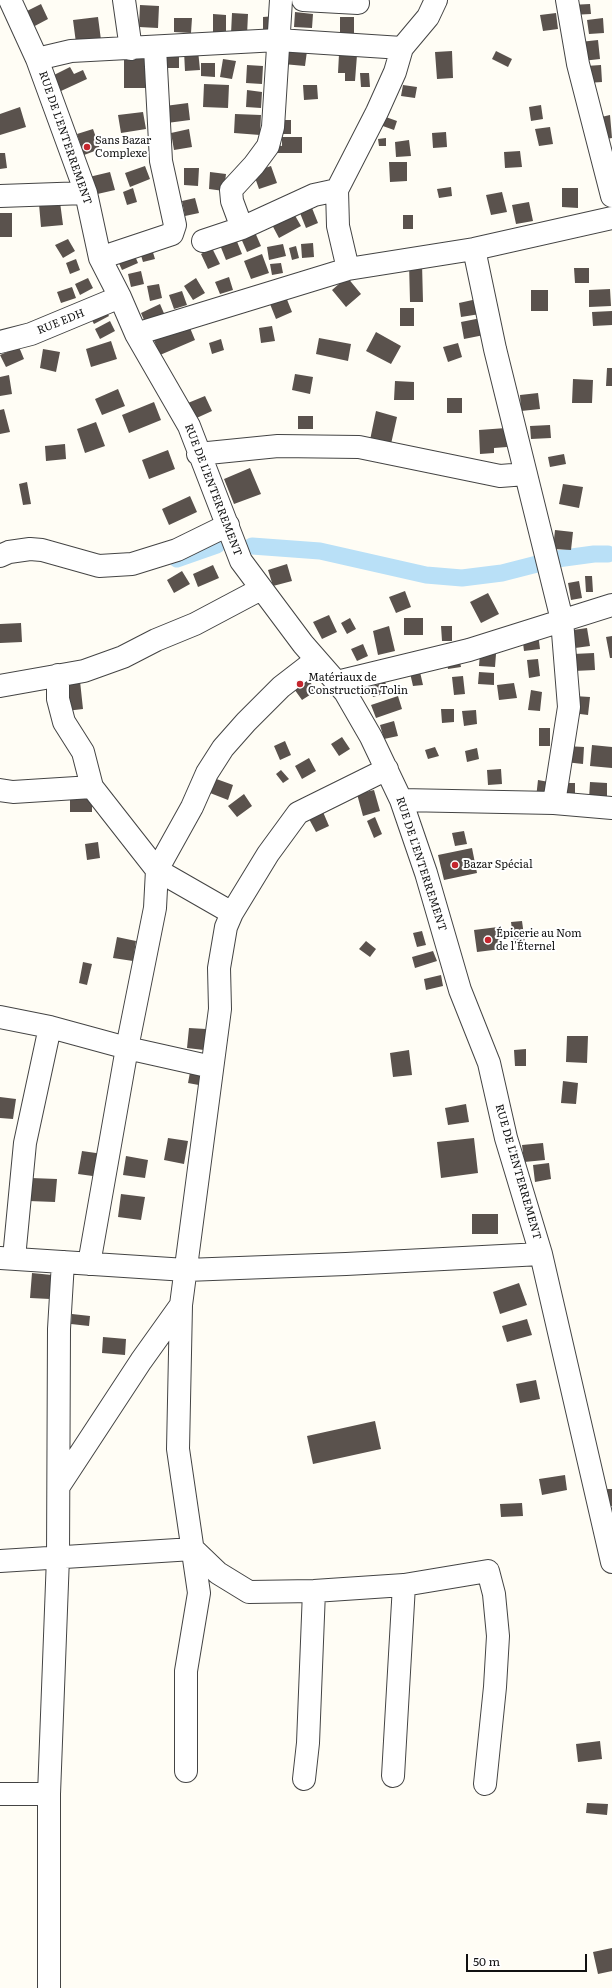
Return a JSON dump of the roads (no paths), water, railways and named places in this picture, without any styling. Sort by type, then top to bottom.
[{"type":"street","name":"RUE DE L'ENTERREMENT","points":[[10,0],[37,59],[86,193],[100,258],[120,297],[136,334],[189,426],[198,454],[228,525],[241,561],[316,660],[345,692],[371,737],[401,800],[426,873],[460,990],[488,1063],[506,1138],[541,1254],[607,1519],[612,1562]]},
{"type":"street","points":[[124,0],[131,49]]},
{"type":"street","points":[[242,228],[232,201],[231,190],[254,165],[268,146],[273,127],[281,0]]},
{"type":"street","points":[[303,0],[358,3]]},
{"type":"street","points":[[348,269],[338,226],[336,190],[377,112],[395,72],[402,48],[428,17],[436,0]]},
{"type":"street","points":[[567,0],[578,64],[612,196]]},
{"type":"street","points":[[37,59],[71,51],[155,48],[171,45],[278,40],[402,48]]},
{"type":"street","points":[[100,258],[172,234],[175,225],[161,161],[155,48]]},
{"type":"street","points":[[203,241],[242,228],[314,195],[336,190]]},
{"type":"street","points":[[0,196],[86,193]]},
{"type":"street","points":[[136,334],[348,269],[474,249],[612,218]]},
{"type":"street","points":[[474,249],[495,349],[562,620],[569,707],[554,803]]},
{"type":"street","name":"RUE EDH","points":[[0,342],[31,334],[120,297]]},
{"type":"street","points":[[198,454],[278,446],[359,447],[500,476],[526,474]]},
{"type":"street","points":[[0,556],[9,552],[30,549],[42,550],[99,566],[132,564],[177,550],[228,525]]},
{"type":"street","points":[[0,686],[84,670],[123,657],[156,640],[195,624],[261,589]]},
{"type":"street","points":[[336,682],[469,650],[612,604]]},
{"type":"street","points":[[89,1264],[127,1048],[155,908],[157,870],[192,807],[207,773],[223,748],[246,722],[282,687],[316,660]]},
{"type":"street","points":[[58,675],[58,699],[64,722],[82,752],[92,787],[157,870],[232,913]]},
{"type":"street","points":[[186,1771],[186,1671],[199,1593],[178,1449],[181,1305],[220,1009],[219,968],[226,927],[232,913],[268,854],[298,813],[386,769]]},
{"type":"street","points":[[0,790],[13,792],[92,787]]},
{"type":"street","points":[[401,800],[554,803],[612,808]]},
{"type":"street","points":[[0,1017],[50,1026],[127,1048],[212,1067]]},
{"type":"street","points":[[50,1026],[25,1143],[7,1258],[186,1270],[346,1264],[541,1254]]},
{"type":"street","points":[[49,1988],[49,1794],[58,1557],[59,1486],[57,1387],[59,1329],[64,1262]]},
{"type":"street","points":[[59,1486],[141,1361],[181,1305]]},
{"type":"street","points":[[0,1561],[193,1549],[218,1573],[249,1592],[314,1591],[404,1585],[488,1571],[494,1594],[498,1636],[495,1687],[485,1784]]},
{"type":"street","points":[[393,1776],[404,1585]]},
{"type":"street","points":[[304,1779],[308,1743],[314,1591]]},
{"type":"street","points":[[0,1794],[49,1794]]},
{"type":"waterway","points":[[177,559],[217,545]]},
{"type":"waterway","points":[[252,546],[320,551],[426,575],[462,578],[502,573],[541,563]]},
{"type":"waterway","points":[[557,559],[594,554],[608,554]]},
{"type":"place","name":"Sans Bazar Complexe","points":[[87,147]]},
{"type":"place","name":"Matériaux de Construction Tolin","points":[[300,684]]},
{"type":"place","name":"Bazar Spécial","points":[[455,865]]},
{"type":"place","name":"Épicerie au Nom de l'Éternel","points":[[488,940]]}]
